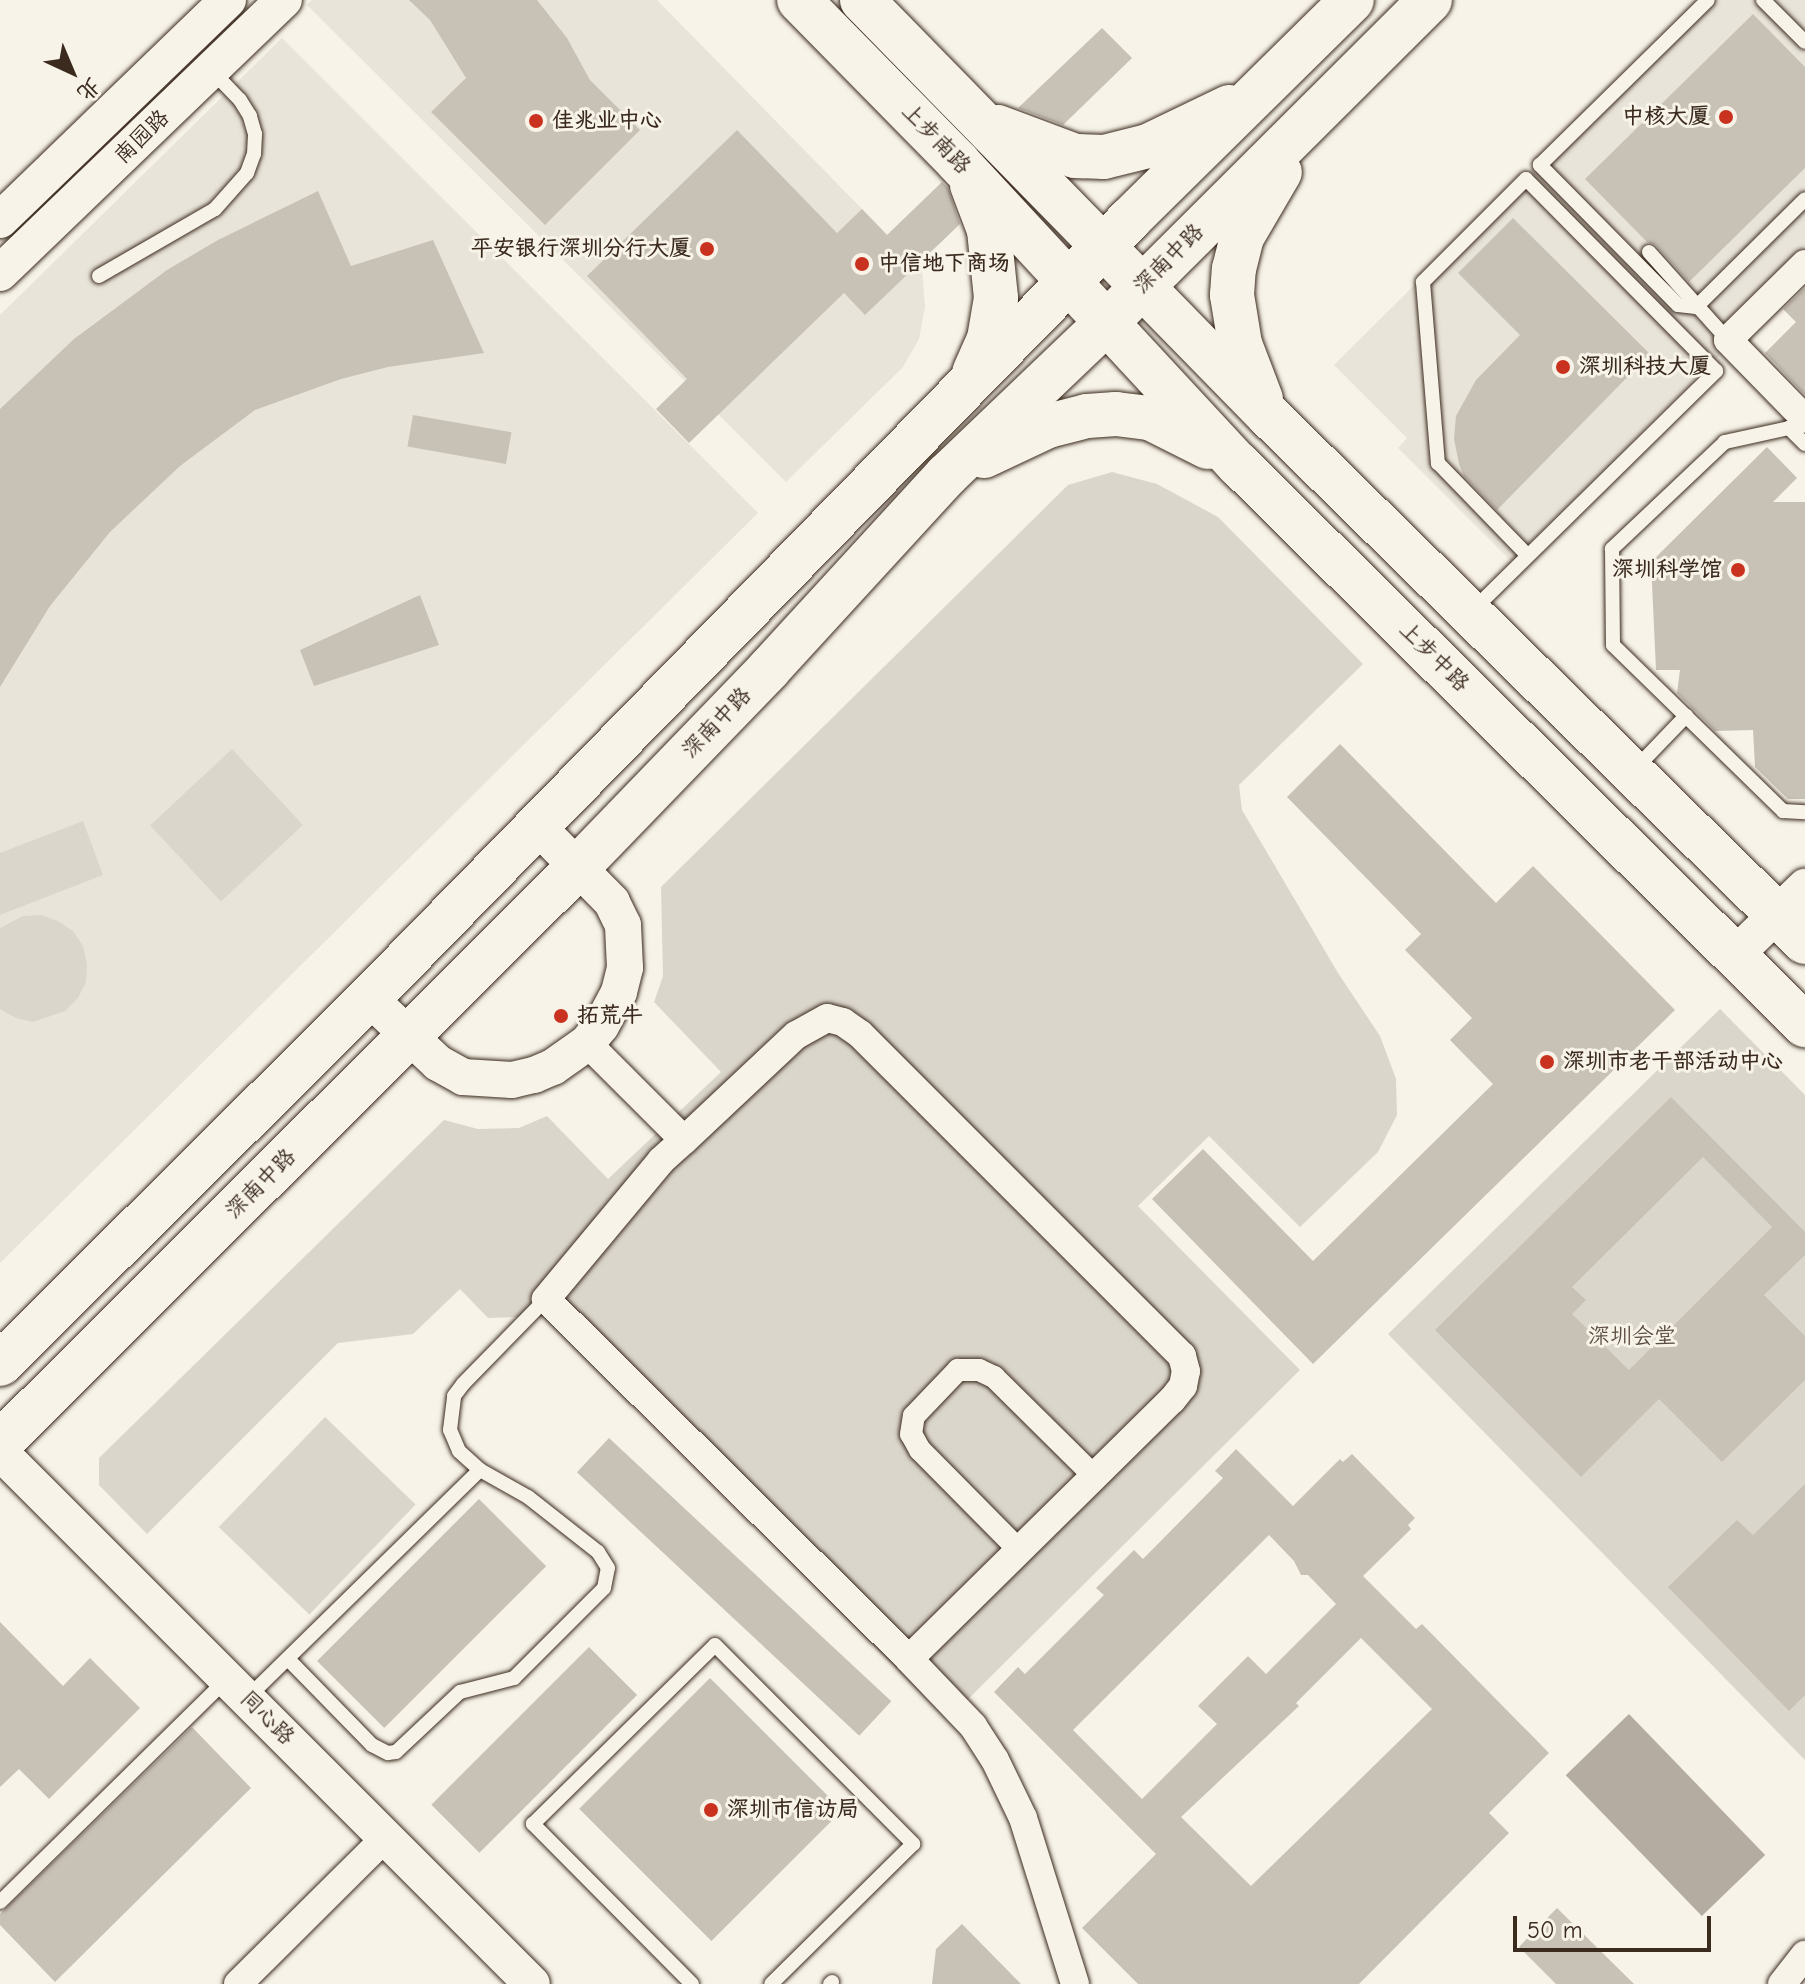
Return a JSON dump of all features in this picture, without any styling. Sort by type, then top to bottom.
[{"type":"main road","name":"上步南路","points":[[799,0],[1070,281]]},
{"type":"main road","name":"上步南路","points":[[862,0],[1103,247]]},
{"type":"main road","points":[[0,1364],[369,998],[1103,247],[1352,0]]},
{"type":"main road","name":"深南中路","points":[[0,1443],[578,867],[769,669],[947,475],[1107,322],[1430,0]]},
{"type":"main road","points":[[982,121],[1075,156],[1104,157],[1148,146],[1257,95]]},
{"type":"main road","points":[[1269,416],[1240,344],[1232,295],[1234,269],[1242,237],[1312,118]]},
{"type":"main road","points":[[954,400],[986,347],[996,298],[989,230],[958,162]]},
{"type":"main road","points":[[1103,247],[1269,416],[1631,773],[1795,915]]},
{"type":"main road","name":"上步中路","points":[[1070,281],[1238,464],[1805,1025]]},
{"type":"main road","points":[[947,475],[1022,435],[1087,416],[1116,414],[1150,418],[1238,464]]},
{"type":"street","name":"南园路","points":[[0,220],[228,0]]},
{"type":"street","name":"南园路","points":[[0,273],[284,0]]},
{"type":"street","points":[[1805,264],[1728,340],[1805,419]]},
{"type":"street","points":[[369,998],[448,1070],[486,1081],[534,1075],[553,1067],[587,1043],[601,1026],[619,992],[626,947],[617,911],[537,826]]},
{"type":"street","points":[[1735,955],[1795,915]]},
{"type":"street","points":[[909,1659],[1183,1386],[1186,1371],[1182,1356],[860,1034],[843,1022],[827,1018],[813,1023],[661,1161],[546,1299],[973,1726],[995,1760],[1023,1818],[1075,1984]]},
{"type":"street","points":[[587,1043],[684,1140]]},
{"type":"street","points":[[1020,1551],[920,1450],[911,1434],[914,1416],[958,1370],[979,1370],[994,1377],[1095,1477]]},
{"type":"street","name":"同心路","points":[[0,1452],[532,1984]]},
{"type":"street","points":[[238,1984],[385,1838]]},
{"type":"street","points":[[1782,1984],[1805,1955]]},
{"type":"lane","points":[[1696,307],[1678,305],[1540,165],[1708,0]]},
{"type":"lane","points":[[1753,0],[1786,34]]},
{"type":"lane","points":[[1763,0],[1805,42]]},
{"type":"lane","points":[[99,276],[215,209],[247,173],[255,144],[250,116],[240,100],[212,71]]},
{"type":"lane","points":[[1470,613],[1528,556],[1716,371],[1526,179],[1423,282],[1438,463],[1528,556]]},
{"type":"lane","points":[[1696,307],[1805,199]]},
{"type":"lane","points":[[1649,252],[1728,340]]},
{"type":"lane","points":[[1805,444],[1789,428],[1725,442],[1612,549],[1613,645],[1783,811],[1805,812]]},
{"type":"lane","points":[[1631,773],[1686,716]]},
{"type":"lane","points":[[288,1659],[372,1745],[388,1753],[396,1752],[460,1692],[514,1678],[584,1609],[608,1579],[604,1560],[540,1505],[480,1470],[454,1441],[450,1420],[454,1396],[546,1299]]},
{"type":"lane","points":[[0,1902],[237,1688],[288,1659],[480,1470]]},
{"type":"lane","points":[[692,1984],[533,1824],[715,1645],[913,1844],[771,1984]]},
{"type":"shaded area","points":[[312,0],[657,0],[922,270],[925,307],[919,339],[903,367],[786,482],[307,5]]},
{"type":"shaded area","points":[[1701,0],[1805,0],[1805,245],[1722,327],[1734,341],[1511,561],[1398,448],[1407,438],[1334,365]]},
{"type":"shaded area","points":[[282,38],[758,513],[0,1263],[0,315]]},
{"type":"shaded area","points":[[1629,1714],[1765,1855],[1702,1916],[1566,1775]]},
{"type":"green space","points":[[1112,472],[1157,484],[1218,517],[1363,664],[1239,785],[1242,810],[1338,973],[1380,1036],[1396,1079],[1397,1115],[1378,1152],[1300,1227],[1209,1136],[1138,1206],[1300,1370],[947,1720],[547,1316],[488,1318],[460,1289],[413,1334],[338,1343],[147,1534],[99,1485],[99,1458],[444,1120],[478,1129],[519,1128],[547,1116],[608,1179],[721,1072],[654,1002],[663,976],[661,887],[1068,485]]},
{"type":"green space","points":[[232,749],[303,825],[221,901],[150,825]]},
{"type":"green space","points":[[83,821],[103,875],[0,915],[0,853]]},
{"type":"green space","points":[[41,915],[73,931],[83,946],[87,964],[86,982],[78,998],[65,1011],[33,1022],[16,1018],[0,1009],[0,928],[23,916]]},
{"type":"green space","name":"深圳会堂","points":[[1720,1009],[1805,1095],[1805,1760],[1388,1334]]},
{"type":"green space","points":[[325,1417],[416,1505],[309,1615],[219,1527]]},
{"type":"building","name":"佳兆业中心","points":[[409,0],[537,0],[567,38],[590,80],[640,130],[545,225],[431,112],[466,78],[430,20]]},
{"type":"building","name":"中核大厦","points":[[1753,14],[1805,67],[1805,168],[1689,282],[1656,245],[1647,242],[1585,179]]},
{"type":"building","points":[[1102,28],[1132,58],[1063,125],[1018,108]]},
{"type":"building","points":[[737,130],[837,233],[862,209],[887,235],[942,182],[948,188],[960,224],[865,315],[844,293],[689,443],[656,409],[687,379],[587,276]]},
{"type":"building","points":[[318,191],[351,266],[433,240],[484,353],[388,367],[341,379],[255,410],[180,466],[110,532],[50,606],[0,687],[0,409],[74,339],[167,270],[218,240]]},
{"type":"building","name":"深圳科技大厦","points":[[1513,218],[1650,354],[1497,510],[1464,476],[1454,439],[1456,416],[1476,380],[1520,335],[1458,273]]},
{"type":"building","points":[[1805,288],[1805,395],[1765,353],[1796,322],[1783,309]]},
{"type":"building","points":[[413,415],[511,432],[506,464],[407,447]]},
{"type":"building","points":[[1767,447],[1797,478],[1773,502],[1805,502],[1805,799],[1788,799],[1755,767],[1753,730],[1715,731],[1677,693],[1680,670],[1656,670],[1651,562]]},
{"type":"building","points":[[420,595],[439,645],[314,686],[300,650]]},
{"type":"building","name":"深圳市老干部活动中心","points":[[1340,744],[1496,903],[1533,866],[1675,1010],[1313,1364],[1152,1199],[1203,1149],[1313,1261],[1493,1084],[1450,1040],[1472,1018],[1405,950],[1421,934],[1287,797]]},
{"type":"building","points":[[1671,1097],[1805,1232],[1805,1255],[1764,1295],[1805,1336],[1805,1380],[1722,1462],[1659,1399],[1581,1477],[1435,1330]],"holes":[[[1703,1157],[1772,1227],[1629,1370],[1572,1314],[1586,1300],[1572,1287]]]},
{"type":"building","points":[[609,1438],[891,1701],[859,1736],[577,1472]]},
{"type":"building","points":[[1236,1449],[1293,1506],[1340,1459],[1343,1462],[1352,1454],[1415,1518],[1408,1525],[1411,1529],[1363,1576],[1416,1629],[1422,1624],[1549,1753],[1489,1813],[1509,1833],[1359,1984],[1138,1984],[1082,1928],[1156,1854],[994,1692],[1018,1667],[1025,1674],[1104,1595],[1096,1588],[1134,1550],[1143,1559],[1223,1478],[1215,1471]],"holes":[[[1269,1535],[1294,1561],[1301,1575],[1308,1575],[1336,1604],[1266,1674],[1248,1656],[1198,1706],[1217,1724],[1142,1799],[1073,1730]],[[1361,1638],[1432,1709],[1251,1886],[1181,1817],[1299,1706],[1296,1703]]]},
{"type":"building","points":[[1805,1484],[1805,1695],[1789,1711],[1668,1587],[1737,1520],[1753,1535]]},
{"type":"building","points":[[479,1499],[546,1566],[384,1728],[317,1661]]},
{"type":"building","points":[[0,1622],[63,1686],[90,1658],[140,1708],[49,1799],[19,1769],[0,1787]]},
{"type":"building","points":[[589,1647],[637,1695],[479,1853],[431,1805]]},
{"type":"building","name":"深圳市信访局","points":[[710,1678],[842,1810],[711,1941],[579,1809]]},
{"type":"building","points":[[192,1727],[251,1788],[55,1982],[0,1925],[0,1914]]},
{"type":"building","points":[[1557,1908],[1634,1984],[1556,1984],[1519,1947]]},
{"type":"building","points":[[962,1924],[1021,1984],[932,1984],[936,1949]]},
{"type":"place","name":"中核大厦","points":[[1726,117]]},
{"type":"place","name":"佳兆业中心","points":[[536,121]]},
{"type":"place","name":"平安银行深圳分行大厦","points":[[707,249]]},
{"type":"place","name":"中信地下商场","points":[[862,264]]},
{"type":"place","name":"深圳科技大厦","points":[[1563,367]]},
{"type":"place","name":"深圳科学馆","points":[[1738,570]]},
{"type":"place","name":"拓荒牛","points":[[561,1016]]},
{"type":"place","name":"深圳市老干部活动中心","points":[[1547,1062]]},
{"type":"place","name":"深圳市信访局","points":[[711,1810]]}]
